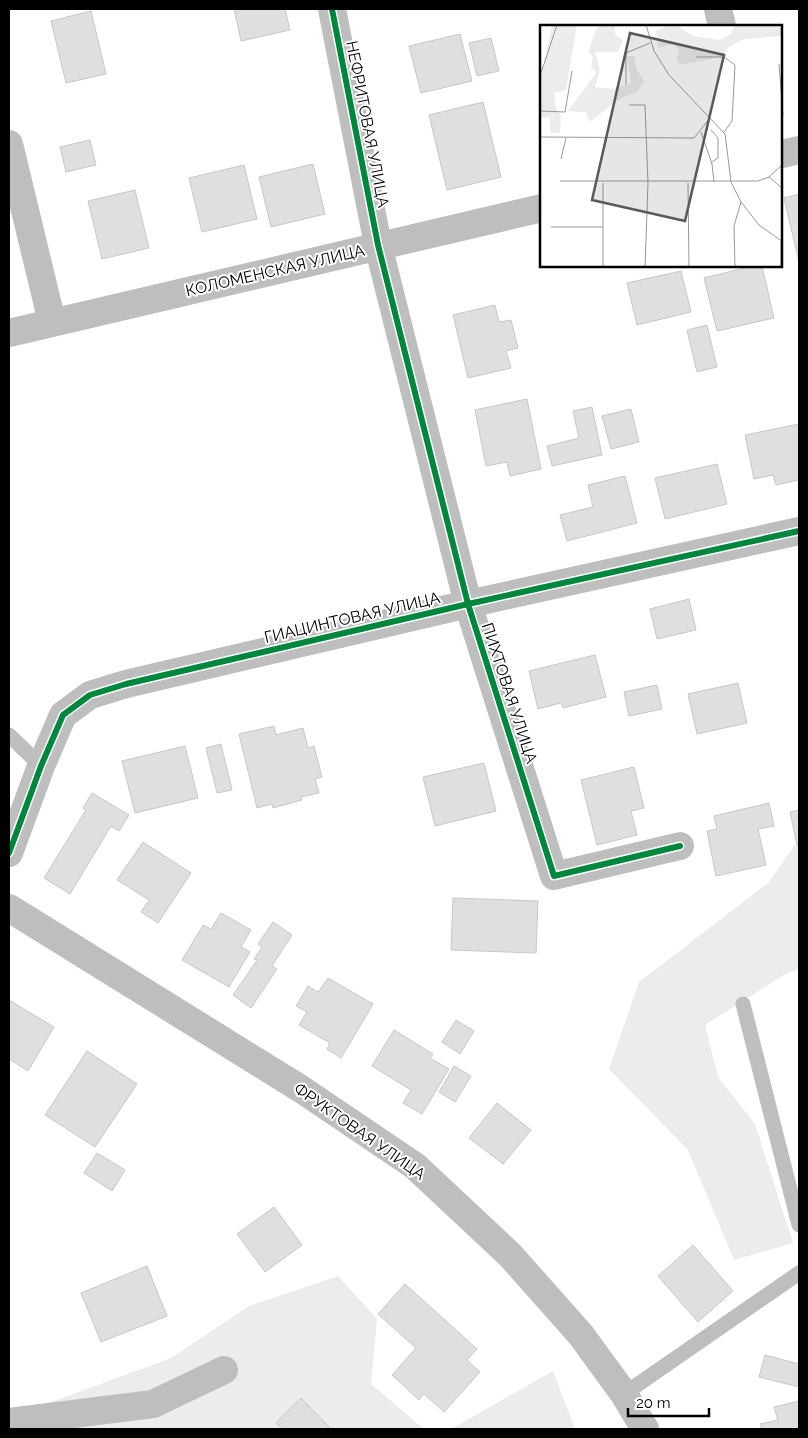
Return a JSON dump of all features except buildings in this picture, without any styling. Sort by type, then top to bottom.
[{"type":"street","name":"НЕФРИТОВАЯ УЛИЦА","points":[[332,9],[378,245]]},
{"type":"street","points":[[718,9],[722,25]]},
{"type":"street","points":[[9,144],[52,322]]},
{"type":"street","points":[[783,154],[799,150]]},
{"type":"street","name":"КОЛОМЕНСКАЯ УЛИЦА","points":[[9,333],[540,208]]},
{"type":"street","name":"ПИХТОВАЯ УЛИЦА","points":[[378,245],[468,604],[554,876],[680,846]]},
{"type":"street","name":"ГИАЦИНТОВАЯ УЛИЦА","points":[[9,853],[41,766],[63,715],[90,695],[126,684],[468,604],[799,531]]},
{"type":"street","name":"ФРУКТОВАЯ УЛИЦА","points":[[9,908],[301,1089],[415,1166],[510,1255],[581,1335],[624,1394],[645,1429]]},
{"type":"street","points":[[9,1422],[153,1404],[224,1370]]},
{"type":"lane","points":[[9,735],[41,766]]},
{"type":"lane","points":[[743,1004],[799,1226]]},
{"type":"lane","points":[[624,1394],[799,1273]]},
{"type":"shaded area","points":[[799,839],[799,969],[787,973],[705,1025],[718,1077],[755,1124],[793,1243],[734,1260],[688,1150],[609,1069],[639,982],[768,883]]},
{"type":"shaded area","points":[[338,1276],[377,1319],[371,1384],[424,1429],[10,1429],[16,1415],[171,1358],[249,1306]]},
{"type":"shaded area","points":[[553,1371],[575,1429],[451,1429]]},
{"type":"cycle path","points":[[332,9],[378,245],[468,604],[554,876],[680,846]]},
{"type":"cycle path","points":[[9,853],[41,766],[63,715],[90,695],[126,684],[468,604],[799,531]]}]
